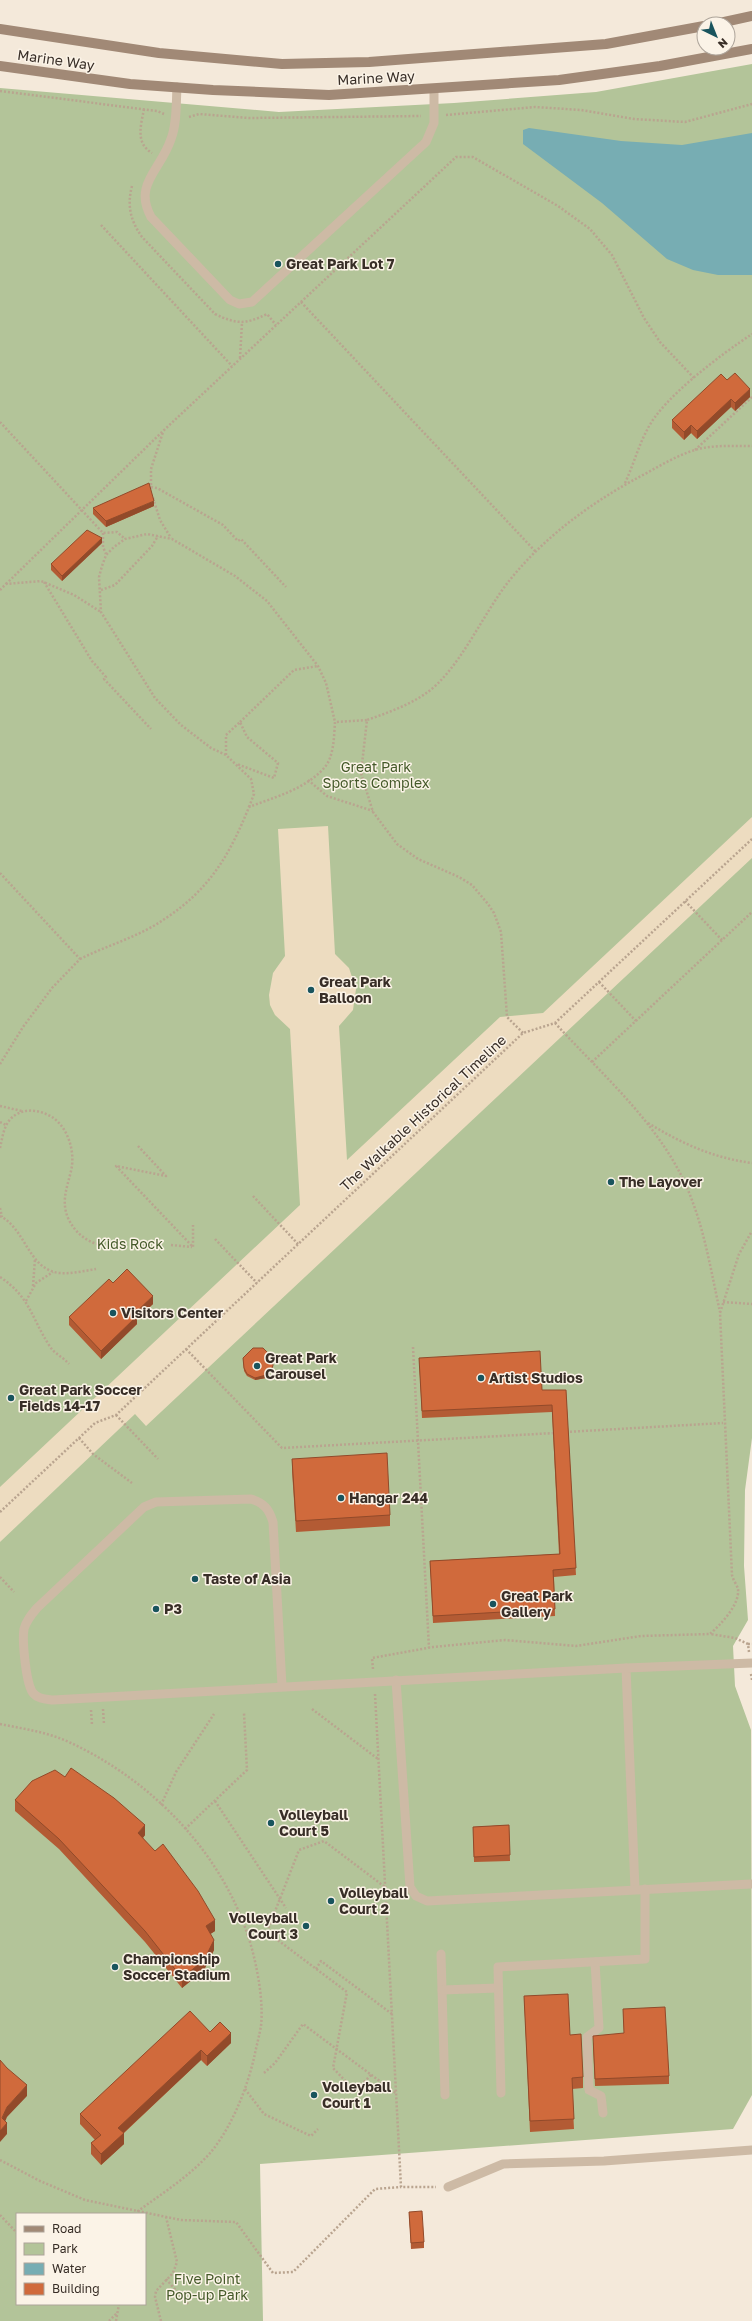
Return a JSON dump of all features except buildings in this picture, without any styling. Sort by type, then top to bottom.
[{"type":"main road","points":[[736,19],[752,16]]},
{"type":"main road","name":"Marine Way","points":[[0,29],[158,53],[282,64],[369,62],[606,44],[696,27]]},
{"type":"main road","name":"Marine Way","points":[[0,66],[130,84],[329,95],[559,80],[660,66],[752,49]]},
{"type":"lane","points":[[177,87],[172,138],[165,156],[145,188],[146,208],[151,217],[230,300],[239,304],[252,302],[426,142],[434,123],[434,89]]},
{"type":"lane","points":[[282,1686],[273,1522],[269,1510],[260,1501],[250,1499],[156,1502],[144,1507],[37,1608],[28,1618],[24,1630],[28,1684],[34,1694],[43,1699],[282,1686],[375,1683],[396,1680],[626,1668],[752,1663]]},
{"type":"lane","points":[[501,2093],[498,1967],[645,1959],[626,1668]]},
{"type":"lane","points":[[396,1680],[410,1887],[416,1896],[427,1901],[751,1884]]},
{"type":"lane","points":[[441,1954],[446,2095]]},
{"type":"lane","points":[[595,1962],[599,2028],[587,2037],[589,2090],[601,2096],[603,2113]]},
{"type":"lane","points":[[442,1990],[498,1988]]},
{"type":"lane","points":[[448,2187],[503,2164],[604,2161],[752,2150]]},
{"type":"path","points":[[0,91],[157,111],[174,120],[199,114],[250,118],[421,116]]},
{"type":"path","points":[[446,115],[535,107],[581,110],[634,118],[685,122],[752,104]]},
{"type":"path","points":[[0,590],[81,509],[163,431],[456,157],[473,157],[558,206],[590,229],[612,255],[644,318],[660,342],[694,378]]},
{"type":"path","points":[[101,225],[232,366]]},
{"type":"path","points":[[301,302],[536,552]]},
{"type":"path","points":[[240,359],[242,323]]},
{"type":"path","points":[[625,484],[647,428],[663,408],[694,378],[752,334]]},
{"type":"path","points":[[695,450],[752,397]]},
{"type":"path","points":[[0,422],[103,533],[103,548],[106,555]]},
{"type":"path","points":[[163,431],[151,469],[151,487],[160,520],[172,539]]},
{"type":"path","points":[[335,722],[367,720],[410,703],[438,684],[459,657],[497,598],[536,552],[575,518],[625,484],[662,463],[695,450],[725,445],[752,446]]},
{"type":"path","points":[[151,487],[157,488],[224,525],[238,541],[241,539],[286,587]]},
{"type":"path","points":[[103,533],[117,532],[125,539]]},
{"type":"path","points":[[101,612],[100,577],[106,555],[125,539],[147,534],[172,539],[216,563],[267,601],[318,666],[326,683],[335,722],[334,745],[325,766],[305,784],[249,807]]},
{"type":"path","points":[[100,590],[115,585],[152,546],[158,536]]},
{"type":"path","points":[[0,1064],[23,1027],[52,988],[80,959],[166,919],[198,894],[219,869],[238,834],[254,794],[251,779],[237,764],[226,755],[211,748],[181,725],[155,698],[101,612],[74,595],[44,582],[6,584]]},
{"type":"path","points":[[44,582],[92,661],[106,677],[104,679],[151,729]]},
{"type":"path","points":[[226,755],[226,735],[294,670],[318,666]]},
{"type":"path","points":[[367,720],[362,773],[374,812],[397,844],[418,859],[460,877],[472,885],[488,904],[494,913],[501,932],[507,1016],[523,1033]]},
{"type":"path","points":[[237,764],[274,778],[278,763],[247,736],[240,722]]},
{"type":"path","points":[[308,780],[327,796],[374,812]]},
{"type":"path","name":"The Walkable Historical Timeline","points":[[116,1415],[523,1033],[555,1023],[752,838]]},
{"type":"path","points":[[0,874],[80,959]]},
{"type":"path","points":[[685,901],[722,940]]},
{"type":"path","points":[[592,1062],[752,912]]},
{"type":"path","points":[[599,982],[636,1021]]},
{"type":"path","points":[[555,1023],[648,1123],[678,1170],[693,1202],[704,1240],[720,1313],[723,1424],[732,1575],[738,1588],[734,1602],[724,1620],[710,1634]]},
{"type":"path","points":[[0,1106],[22,1111],[34,1110],[47,1114],[63,1128],[68,1138],[72,1159],[64,1199],[65,1209],[75,1229],[90,1241],[97,1244]]},
{"type":"path","points":[[0,1148],[6,1125],[15,1114],[22,1111]]},
{"type":"path","points":[[0,1122],[6,1125]]},
{"type":"path","points":[[648,1123],[706,1153],[752,1163]]},
{"type":"path","points":[[138,1146],[166,1176],[116,1166],[193,1247]]},
{"type":"path","points":[[253,1196],[298,1244]]},
{"type":"path","points":[[0,1208],[1,1217],[20,1234],[35,1259],[47,1270],[70,1273],[96,1269]]},
{"type":"path","points":[[193,1225],[193,1247]]},
{"type":"path","points":[[720,1313],[739,1254],[752,1231]]},
{"type":"path","points":[[215,1240],[257,1283]]},
{"type":"path","points":[[171,1245],[193,1247]]},
{"type":"path","points":[[26,1301],[33,1287],[35,1259]]},
{"type":"path","points":[[33,1287],[54,1272]]},
{"type":"path","points":[[0,1277],[12,1285],[26,1301],[49,1345],[57,1355],[64,1358],[69,1364]]},
{"type":"path","points":[[723,1302],[752,1304]]},
{"type":"path","points":[[414,1347],[429,1648]]},
{"type":"path","points":[[186,1349],[282,1448],[723,1424]]},
{"type":"path","points":[[0,1512],[95,1423],[116,1415],[158,1459]]},
{"type":"path","points":[[79,1438],[93,1454],[132,1483]]},
{"type":"path","points":[[0,1577],[14,1592]]},
{"type":"path","points":[[401,2187],[375,1683],[372,1658],[429,1648],[505,1640],[576,1646],[641,1636],[710,1634],[735,1638],[748,1644]]},
{"type":"path","points":[[312,1710],[378,1759]]},
{"type":"path","points":[[185,1829],[247,1770],[244,1713]]},
{"type":"path","points":[[161,1805],[176,1772],[214,1714]]},
{"type":"path","points":[[0,1724],[40,1732],[71,1743],[129,1778],[161,1805],[185,1829],[222,1875],[238,1907],[252,1945],[260,1986],[261,2025],[250,2077],[234,2116],[211,2152],[181,2179],[138,2212],[85,2200],[0,2160]]},
{"type":"path","points":[[215,1801],[286,1908]]},
{"type":"path","points":[[371,2075],[355,2090],[334,2068],[347,1992],[267,1932],[299,1850],[324,1841],[385,1888]]},
{"type":"path","points":[[316,1968],[321,1961],[392,2014]]},
{"type":"path","points":[[264,2073],[275,2063],[303,2024],[397,2094]]},
{"type":"path","points":[[244,2089],[264,2114],[311,2136],[318,2129]]},
{"type":"path","points":[[146,2213],[217,2223],[236,2222],[273,2273],[293,2272],[375,2189],[401,2187],[448,2187]]},
{"type":"path","points":[[0,2215],[16,2232]]},
{"type":"path","points":[[161,2321],[155,2297],[156,2291],[176,2268],[177,2262],[166,2217]]},
{"type":"path","points":[[166,2278],[188,2304]]},
{"type":"path","points":[[116,2321],[119,2305]]},
{"type":"path","points":[[109,2321],[118,2313]]},
{"type":"green space","name":"Great Park Sports Complex","points":[[752,64],[752,1438],[745,1490],[744,1566],[748,1620],[733,1646],[735,1686],[751,1730],[752,2095],[733,2129],[260,2164],[263,2321],[0,2321],[0,88],[279,112],[454,103],[596,92]]},
{"type":"shaded area","points":[[752,817],[752,858],[146,1426],[135,1414],[0,1542],[0,1487],[300,1205],[290,1029],[275,1015],[270,1005],[269,995],[273,973],[285,956],[278,829],[328,826],[335,954],[349,968],[356,989],[353,1010],[339,1026],[347,1160],[500,1017],[543,1013]]},
{"type":"water","points":[[529,128],[621,141],[682,145],[752,133],[752,275],[718,275],[693,270],[667,259],[602,203],[523,144],[523,130]]},
{"type":"place","name":"Great Park Lot 7","points":[[278,264]]},
{"type":"place","name":"Great Park Balloon","points":[[311,990]]},
{"type":"place","name":"The Layover","points":[[611,1182]]},
{"type":"place","name":"Visitors Center","points":[[113,1313]]},
{"type":"place","name":"Great Park Carousel","points":[[257,1366]]},
{"type":"place","name":"Artist Studios","points":[[481,1378]]},
{"type":"place","name":"Great Park Soccer Fields 14-17","points":[[11,1398]]},
{"type":"place","name":"Hangar 244","points":[[341,1498]]},
{"type":"place","name":"Taste of Asia","points":[[195,1579]]},
{"type":"place","name":"Great Park Gallery","points":[[493,1604]]},
{"type":"place","name":"P3","points":[[156,1609]]},
{"type":"place","name":"Volleyball Court 5","points":[[271,1823]]},
{"type":"place","name":"Volleyball Court 2","points":[[331,1901]]},
{"type":"place","name":"Volleyball Court 3","points":[[306,1926]]},
{"type":"place","name":"Championship Soccer Stadium","points":[[115,1967]]},
{"type":"place","name":"Volleyball Court 1","points":[[314,2095]]},
{"type":"park label","name":"Kids Rock","points":[[130,1244]]},
{"type":"park label","name":"Five Point Pop-up Park","points":[[207,2288]]}]
